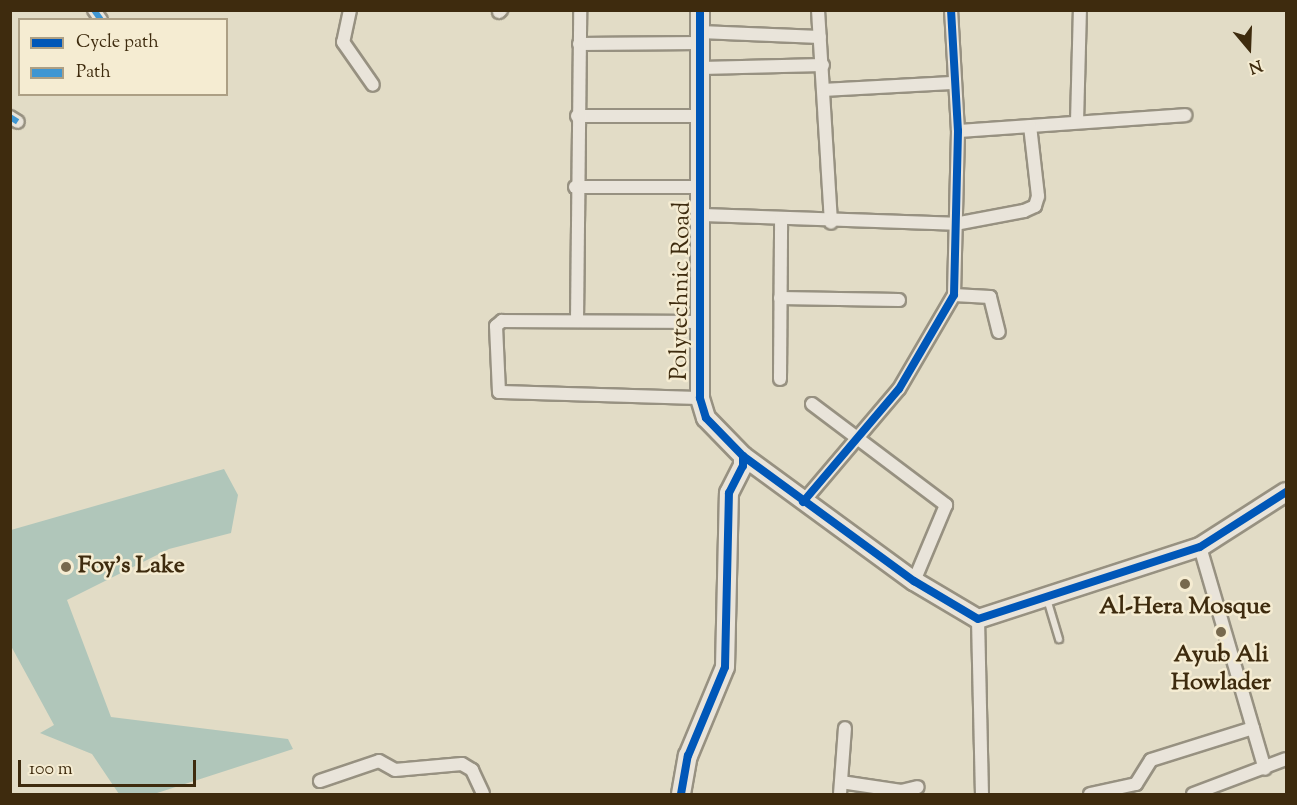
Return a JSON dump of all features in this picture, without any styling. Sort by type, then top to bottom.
[{"type":"street","points":[[350,10],[343,42],[373,86]]},
{"type":"street","points":[[577,321],[575,187],[580,10]]},
{"type":"street","name":"Polytechnic Road","points":[[700,10],[703,188],[700,398],[718,435],[743,456],[914,581],[978,619]]},
{"type":"street","points":[[818,10],[831,224]]},
{"type":"street","points":[[803,502],[858,438],[918,360],[954,295],[958,132],[951,10]]},
{"type":"street","points":[[1077,123],[1080,10]]},
{"type":"street","points":[[579,44],[700,37],[820,37]]},
{"type":"street","points":[[701,68],[823,65]]},
{"type":"street","points":[[824,90],[955,83]]},
{"type":"street","points":[[958,132],[1185,115]]},
{"type":"street","points":[[577,116],[702,116]]},
{"type":"street","points":[[703,215],[831,224],[955,224],[1035,206],[1030,126]]},
{"type":"street","points":[[575,187],[703,188]]},
{"type":"street","points":[[780,379],[781,219]]},
{"type":"street","points":[[954,295],[990,297],[999,332]]},
{"type":"street","points":[[780,298],[899,300]]},
{"type":"street","points":[[700,398],[498,392],[498,322],[701,322]]},
{"type":"street","points":[[812,404],[946,505],[914,581]]},
{"type":"street","points":[[681,795],[688,756],[725,667],[729,493],[743,466],[743,456]]},
{"type":"street","points":[[982,795],[978,619],[1047,599],[1200,547],[1287,492]]},
{"type":"street","points":[[1200,547],[1264,770]]},
{"type":"street","points":[[845,728],[840,788],[901,791],[918,787]]},
{"type":"street","points":[[1090,795],[1137,784],[1151,760],[1253,728]]},
{"type":"street","points":[[1193,795],[1264,770],[1287,759]]},
{"type":"street","points":[[320,781],[379,761],[395,770],[462,764],[472,770],[483,795]]},
{"type":"lane","points":[[1047,599],[1059,639]]},
{"type":"shaded area","name":"Foy's Lake","points":[[224,469],[238,495],[231,533],[169,549],[67,600],[111,717],[288,739],[293,749],[154,794],[119,794],[92,754],[40,733],[54,725],[11,646],[11,530]]},
{"type":"marked path","points":[[94,10],[100,18]]},
{"type":"marked path","points":[[10,117],[18,122]]},
{"type":"cycle path","points":[[681,794],[688,756],[725,667],[729,493],[743,466],[743,456],[706,418],[700,398],[700,10]]},
{"type":"cycle path","points":[[803,502],[899,389],[954,295],[958,131],[951,10]]},
{"type":"cycle path","points":[[743,456],[914,581],[978,619],[1200,547],[1286,492]]},
{"type":"place","name":"Foy's Lake","points":[[66,567]]},
{"type":"place","name":"Al-Hera Mosque","points":[[1185,584]]},
{"type":"place","name":"Ayub Ali Howlader","points":[[1221,632]]}]
